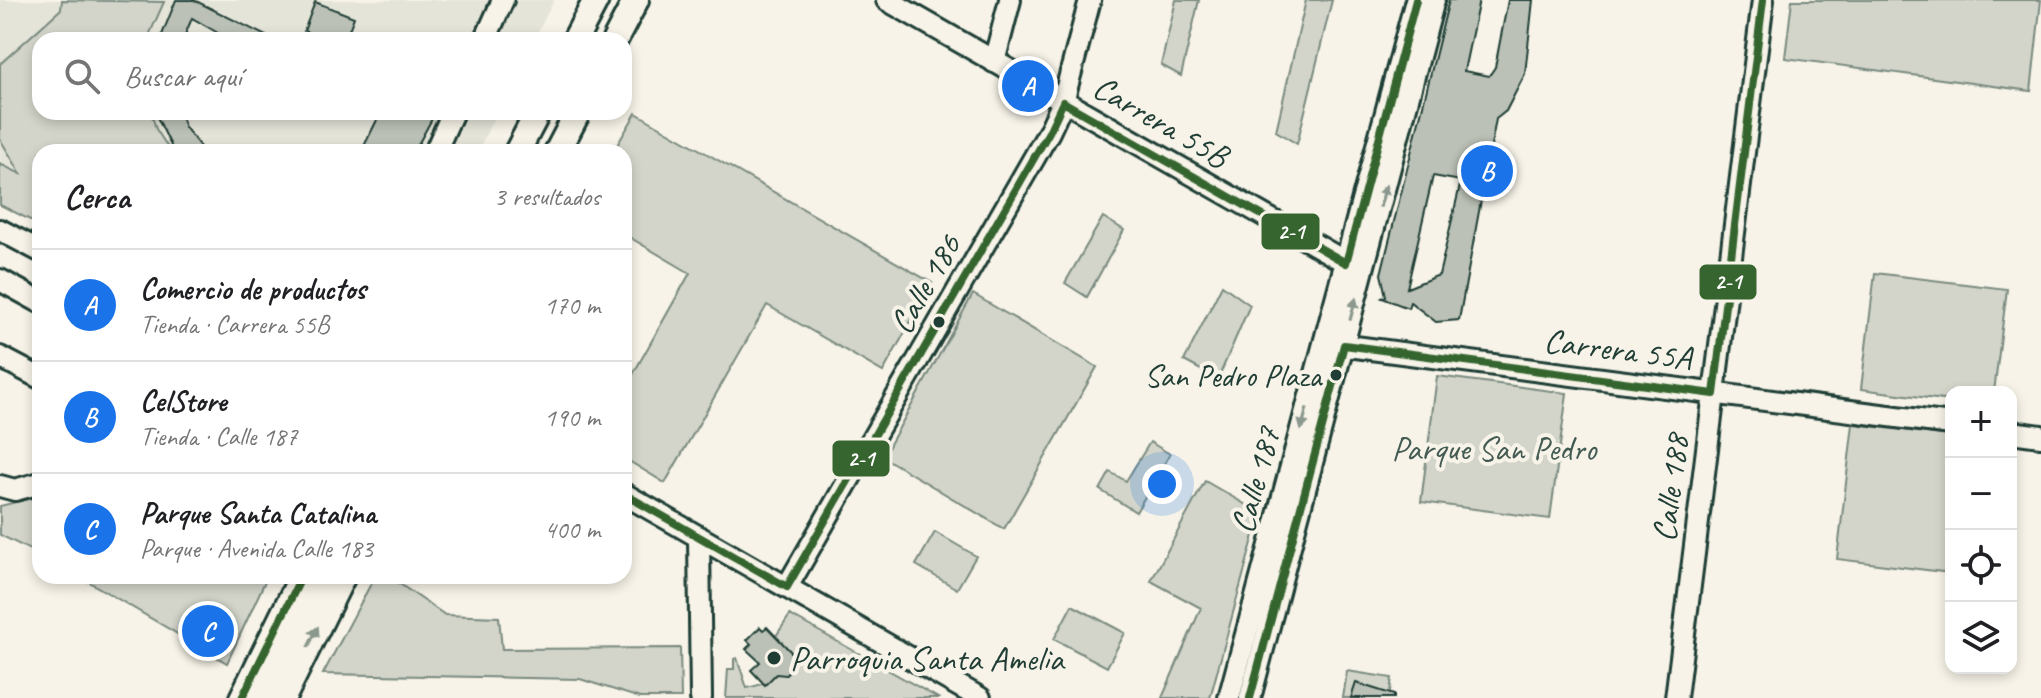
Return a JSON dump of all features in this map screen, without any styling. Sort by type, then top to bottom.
[{"type":"main road","points":[[579,32],[596,0]]},
{"type":"main road","points":[[619,32],[636,0]]},
{"type":"main road","points":[[521,144],[534,120]]},
{"type":"main road","points":[[561,144],[574,120]]},
{"type":"main road","points":[[242,698],[298,584]]},
{"type":"main road","points":[[283,698],[339,584]]},
{"type":"street","points":[[489,32],[503,0]]},
{"type":"street","name":"Carrera 55B","points":[[887,0],[921,9],[994,62],[1355,267]]},
{"type":"street","points":[[994,62],[1010,0]]},
{"type":"street","name":"Calle 186","points":[[787,587],[1049,132],[1063,102],[1090,0]]},
{"type":"street","name":"Calle 187","points":[[1355,267],[1416,0]]},
{"type":"street","name":"Calle 187","points":[[1229,698],[1294,492],[1355,267],[1434,0]]},
{"type":"street","name":"Calle 188","points":[[1676,698],[1763,0]]},
{"type":"street","points":[[439,144],[449,120]]},
{"type":"street","points":[[0,230],[32,247]]},
{"type":"street","points":[[0,280],[32,298]]},
{"type":"street","name":"Carrera 55A","points":[[1334,344],[1945,423]]},
{"type":"street","points":[[0,357],[32,374]]},
{"type":"street","points":[[2017,433],[2041,436]]},
{"type":"street","points":[[0,486],[15,490],[32,485]]},
{"type":"street","name":"Calle 187","points":[[1250,698],[1294,492]]},
{"type":"street","points":[[632,499],[980,698]]},
{"type":"street","points":[[699,537],[701,698]]},
{"type":"street","points":[[261,698],[316,584]]},
{"type":"shaded area","points":[[0,0],[554,0],[538,32],[32,32],[32,120],[493,120],[481,144],[32,144],[32,181],[0,164]]},
{"type":"green space","points":[[62,0],[164,2],[151,32],[35,32],[61,9]]},
{"type":"green space","points":[[1176,0],[1199,0],[1181,76],[1161,65]]},
{"type":"green space","points":[[1306,0],[1332,0],[1297,144],[1276,131]]},
{"type":"green space","points":[[1792,0],[2041,0],[2031,91],[1785,58]]},
{"type":"green space","points":[[32,35],[32,120],[153,120],[166,144],[32,144],[32,221],[0,205],[0,164],[21,174],[0,139],[0,64]]},
{"type":"green space","points":[[636,113],[932,283],[883,372],[767,305],[665,483],[632,463],[632,376],[690,273],[632,239],[632,144],[618,144]]},
{"type":"green space","points":[[1103,217],[1124,230],[1087,297],[1065,283]]},
{"type":"green space","points":[[1875,273],[2007,289],[1995,386],[1945,386],[1945,400],[1861,389]]},
{"type":"green space","points":[[1222,285],[1250,305],[1218,379],[1184,361]]},
{"type":"green space","points":[[973,294],[1097,367],[1004,529],[883,457]]},
{"type":"green space","name":"Parque San Pedro","points":[[1437,376],[1567,393],[1550,519],[1421,502]]},
{"type":"green space","points":[[1853,424],[1945,435],[1945,572],[1837,559]]},
{"type":"green space","points":[[1150,442],[1170,454],[1136,512],[1100,490],[1110,472],[1126,481]]},
{"type":"green space","points":[[1205,481],[1260,513],[1210,698],[1162,698],[1201,608],[1151,581]]},
{"type":"green space","points":[[32,498],[32,551],[0,535],[0,506]]},
{"type":"green space","points":[[935,532],[976,556],[957,589],[916,565]]},
{"type":"green space","points":[[93,584],[264,584],[227,663]]},
{"type":"green space","points":[[371,584],[400,584],[445,615],[499,617],[502,649],[680,648],[681,698],[640,698],[580,679],[323,674]]},
{"type":"green space","points":[[1072,605],[1125,633],[1107,667],[1054,639]]},
{"type":"green space","points":[[790,615],[938,698],[726,698],[728,669],[734,669],[734,659],[737,658],[747,688],[769,680],[782,667],[792,653],[776,636]]},
{"type":"green space","points":[[1347,671],[1392,678],[1389,698],[1343,698]]},
{"type":"building","points":[[176,0],[194,0],[258,32],[216,32],[192,18],[186,32],[163,32]]},
{"type":"building","points":[[1449,0],[1479,0],[1464,71],[1489,76],[1495,67],[1508,0],[1533,0],[1525,74],[1506,111],[1496,119],[1459,320],[1436,322],[1410,302],[1408,308],[1382,298],[1386,296],[1381,274]],"holes":[[[1433,176],[1461,181],[1439,275],[1407,288]]]},
{"type":"building","points":[[315,2],[354,17],[348,32],[304,31]]},
{"type":"building","points":[[158,120],[182,120],[198,144],[170,144]]},
{"type":"building","points":[[377,120],[431,120],[418,144],[365,144]]},
{"type":"building","name":"Parroquia Santa Amelia","points":[[760,627],[763,630],[767,627],[792,653],[794,663],[786,675],[776,674],[765,685],[751,670],[760,662],[746,649],[751,644],[747,640]]},
{"type":"building","points":[[1356,683],[1394,695],[1394,698],[1351,698]]},
{"type":"transit line","name":"2-1","points":[[632,499],[787,587],[1049,132],[1063,102],[1346,263],[1416,0]]},
{"type":"transit line","name":"2-1","points":[[1250,698],[1344,345],[1714,394],[1763,0]]},
{"type":"transit line","name":"2-1","points":[[242,698],[298,584]]},
{"type":"place","name":"Comercio de productos","points":[[1028,86]]},
{"type":"place","name":"CelStore","points":[[1487,171]]},
{"type":"place","name":"San Pedro Plaza","points":[[1336,375]]},
{"type":"place","name":"Parque Santa Catalina","points":[[208,631]]},
{"type":"place","name":"Parroquia Santa Amelia","points":[[774,658]]}]
